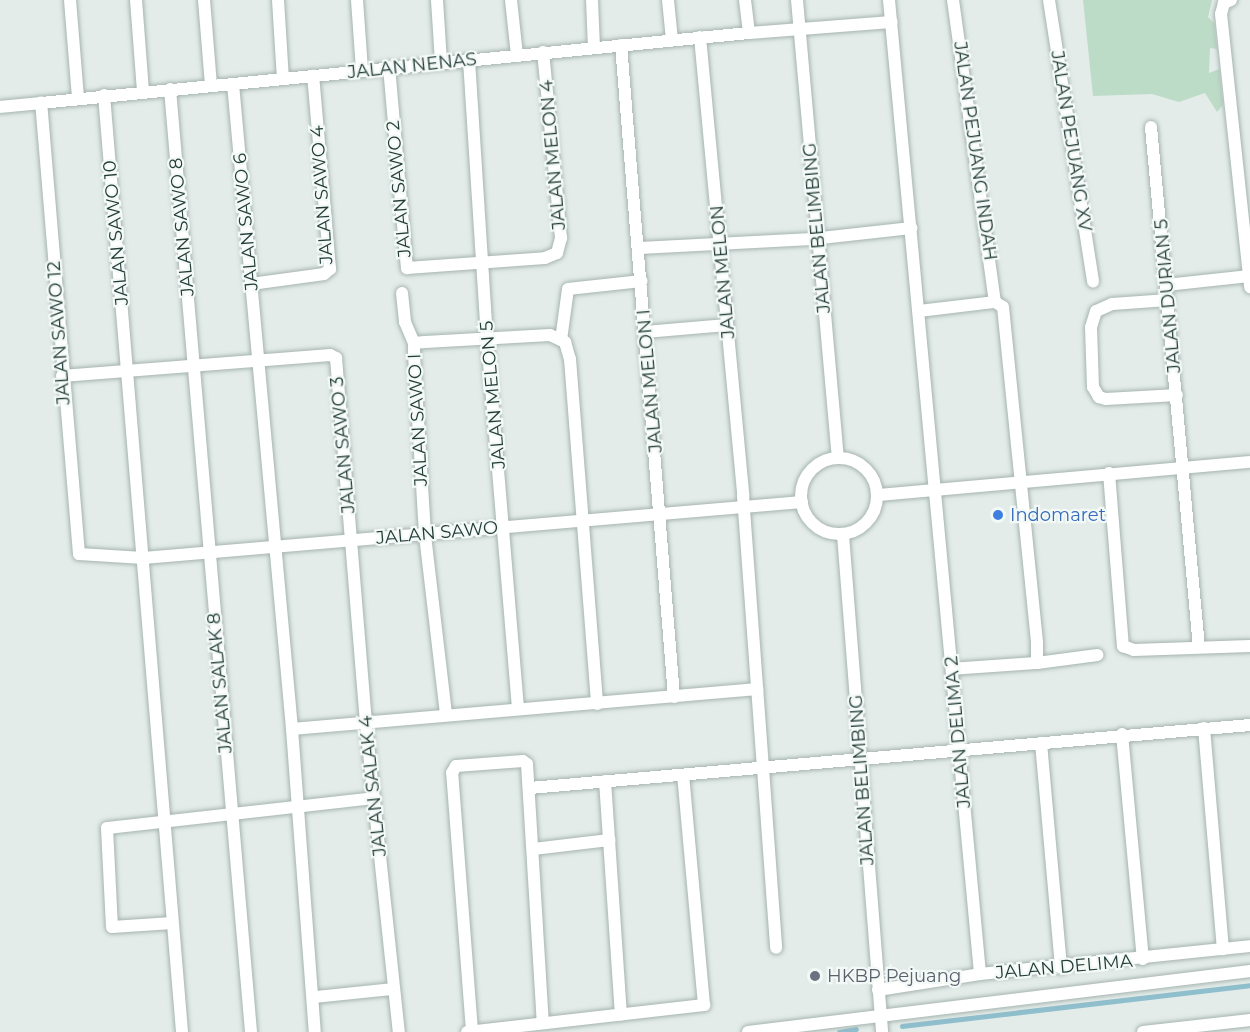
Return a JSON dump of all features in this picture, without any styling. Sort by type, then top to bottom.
[{"type":"street","points":[[70,0],[78,97]]},
{"type":"street","points":[[136,0],[143,91]]},
{"type":"street","points":[[204,0],[211,84]]},
{"type":"street","points":[[278,0],[283,79]]},
{"type":"street","points":[[357,0],[362,70]]},
{"type":"street","points":[[437,0],[441,62]]},
{"type":"street","points":[[511,0],[517,55]]},
{"type":"street","points":[[592,0],[594,48]]},
{"type":"street","points":[[668,0],[672,40]]},
{"type":"street","points":[[745,0],[748,33]]},
{"type":"street","name":"JALAN BELIMBING","points":[[797,0],[838,457]]},
{"type":"street","name":"JALAN DELIMA 2","points":[[889,0],[980,974]]},
{"type":"street","name":"JALAN PEJUANG INDAH","points":[[953,0],[995,302],[1003,307],[1006,325],[1037,663]]},
{"type":"street","name":"JALAN PEJUANG XV","points":[[1049,0],[1093,282]]},
{"type":"street","points":[[1166,285],[1250,280],[1221,14],[1224,3],[1232,0]]},
{"type":"street","name":"JALAN NENAS","points":[[0,107],[78,97],[211,84],[233,84],[543,52],[799,28],[891,22]]},
{"type":"street","name":"JALAN MELON","points":[[700,38],[744,507],[776,948]]},
{"type":"street","name":"JALAN MELON I","points":[[621,45],[640,248],[674,697]]},
{"type":"street","name":"JALAN MELON 4","points":[[484,263],[545,258],[560,248],[543,52]]},
{"type":"street","name":"JALAN MELON 5","points":[[470,60],[487,339],[518,709]]},
{"type":"street","name":"JALAN SAWO 2","points":[[388,68],[406,266],[412,270],[484,263]]},
{"type":"street","name":"JALAN SAWO 4","points":[[251,284],[324,274],[330,269],[313,76]]},
{"type":"street","name":"JALAN SAWO 6","points":[[233,84],[292,729],[315,997],[315,1032]]},
{"type":"street","name":"JALAN SAWO 8","points":[[170,89],[208,552]]},
{"type":"street","name":"JALAN SAWO 10","points":[[104,95],[182,1032]]},
{"type":"street","name":"JALAN SAWO 12","points":[[41,103],[76,548]]},
{"type":"street","name":"JALAN DURIAN 5","points":[[1151,127],[1199,647]]},
{"type":"street","points":[[640,248],[721,246],[911,228]]},
{"type":"street","points":[[597,704],[570,359],[561,340],[568,289],[642,281]]},
{"type":"street","points":[[402,293],[405,322],[414,343]]},
{"type":"street","points":[[1168,300],[1112,304],[1096,311],[1091,327],[1094,387],[1099,398],[1106,399],[1177,395]]},
{"type":"street","points":[[919,310],[995,302]]},
{"type":"street","points":[[645,332],[728,325]]},
{"type":"street","name":"JALAN SAWO I","points":[[446,714],[425,534],[414,343],[549,335],[561,340]]},
{"type":"street","name":"JALAN SAWO 3","points":[[258,361],[330,355],[336,358],[351,540]]},
{"type":"street","points":[[62,376],[194,364],[258,361]]},
{"type":"street","points":[[838,457],[855,461],[868,471],[879,495],[871,518],[859,529],[843,534],[816,527],[802,502],[806,477],[814,467],[838,457]]},
{"type":"street","points":[[879,495],[1183,465],[1250,462]]},
{"type":"street","points":[[1108,473],[1123,646],[1134,650],[1250,646]]},
{"type":"street","name":"JALAN SAWO","points":[[76,548],[79,554],[86,556],[143,558],[802,502]]},
{"type":"street","name":"JALAN BELIMBING","points":[[843,534],[881,1024]]},
{"type":"street","name":"JALAN SALAK 4","points":[[351,540],[366,720],[399,1032]]},
{"type":"street","name":"JALAN SALAK 8","points":[[208,552],[251,1032]]},
{"type":"street","points":[[952,669],[1037,663],[1097,655]]},
{"type":"street","points":[[292,729],[366,720],[597,704],[757,689]]},
{"type":"street","points":[[530,788],[960,753],[1122,734],[1250,725]]},
{"type":"street","points":[[1204,728],[1223,949]]},
{"type":"street","points":[[1122,734],[1143,959]]},
{"type":"street","points":[[1041,743],[1061,968]]},
{"type":"street","points":[[472,1032],[452,770],[456,766],[523,761],[527,766],[543,1022]]},
{"type":"street","points":[[467,1032],[704,1005],[683,776]]},
{"type":"street","points":[[605,781],[621,1014]]},
{"type":"street","points":[[172,923],[116,928],[110,923],[107,828],[165,819],[374,798]]},
{"type":"street","points":[[533,849],[609,840]]},
{"type":"street","name":"JALAN DELIMA","points":[[878,990],[980,974],[1061,968],[1250,946]]},
{"type":"street","points":[[748,1032],[881,1024],[1250,971]]},
{"type":"street","points":[[315,997],[393,989]]},
{"type":"street","points":[[1143,1032],[1225,1028],[1250,1020]]},
{"type":"green space","points":[[1083,0],[1212,0],[1208,17],[1214,23],[1217,49],[1210,48],[1209,73],[1219,69],[1223,105],[1217,112],[1205,93],[1179,102],[1152,94],[1093,96]]},
{"type":"waterway","points":[[902,1026],[1250,985]]},
{"type":"waterway","points":[[839,1032],[856,1029]]},
{"type":"place","name":"Indomaret","points":[[998,515]]},
{"type":"place","name":"HKBP Pejuang","points":[[815,976]]}]
